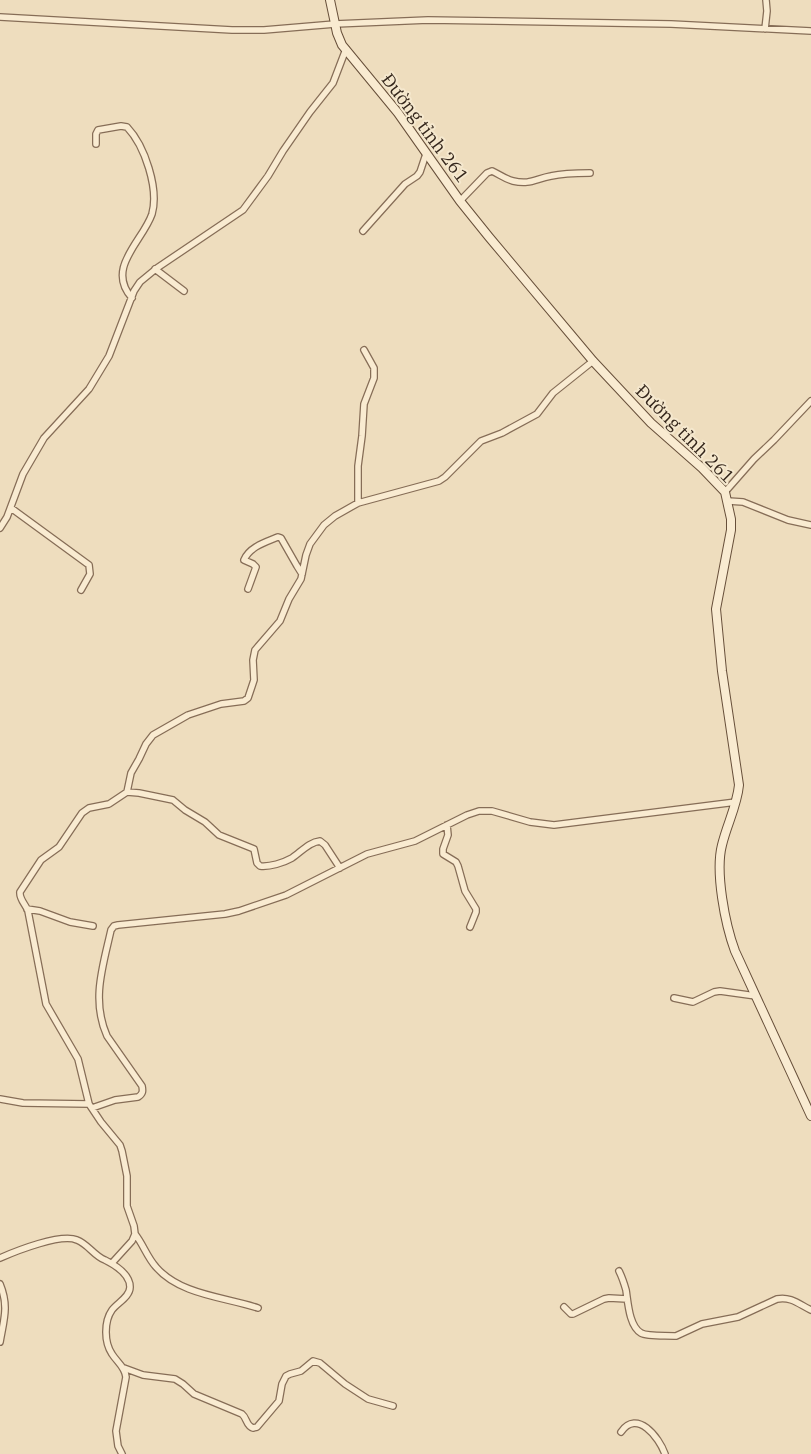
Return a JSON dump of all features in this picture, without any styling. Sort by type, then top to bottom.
[{"type":"main road","name":"Đường tỉnh 261","points":[[330,0],[335,24],[346,49],[398,113],[426,154],[491,239],[594,361],[651,423],[702,468],[725,492],[731,519],[730,538],[716,601],[716,609],[723,681],[738,777],[738,793],[720,854],[723,903],[732,944],[811,1116]]},
{"type":"street","points":[[765,29],[766,0]]},
{"type":"street","points":[[0,17],[232,30],[428,20],[671,24],[765,29],[811,29]]},
{"type":"street","points":[[0,528],[2,521],[11,508],[23,474],[44,438],[89,389],[109,356],[140,282],[154,269],[239,214],[248,205],[310,112],[333,83],[346,49]]},
{"type":"street","points":[[96,144],[98,130],[121,126],[128,127],[146,159],[151,173],[154,198],[151,216],[133,245],[124,270],[124,288],[132,298]]},
{"type":"street","points":[[363,231],[405,184],[417,176],[426,154]]},
{"type":"street","points":[[460,200],[487,173],[492,171],[513,181],[526,182],[568,173],[590,173]]},
{"type":"street","points":[[154,269],[184,291]]},
{"type":"street","points":[[358,503],[358,466],[364,404],[374,378],[374,368],[364,350]]},
{"type":"street","points":[[127,792],[131,773],[146,744],[154,735],[188,714],[222,704],[244,701],[248,698],[254,680],[253,660],[255,650],[280,621],[302,574],[310,544],[316,534],[335,516],[358,503],[439,481],[481,441],[502,433],[537,414],[553,392],[594,361]]},
{"type":"street","points":[[725,492],[754,459],[811,401]]},
{"type":"street","points":[[728,501],[743,502],[788,520],[811,525]]},
{"type":"street","points":[[11,508],[88,565],[90,574],[81,590]]},
{"type":"street","points":[[248,589],[256,567],[243,559],[255,548],[278,537],[281,538],[302,574]]},
{"type":"street","points":[[258,1308],[189,1290],[174,1281],[155,1266],[135,1234],[127,1206],[127,1176],[120,1145],[104,1127],[91,1106],[78,1059],[46,1004],[28,909],[20,896],[20,892],[41,860],[59,847],[84,810],[109,804],[127,792],[173,800],[223,837],[254,849],[257,863],[260,866],[282,862],[291,858],[313,842],[320,841],[340,868]]},
{"type":"street","points":[[0,1099],[23,1103],[91,1106],[141,1095],[143,1091],[142,1086],[107,1036],[98,1002],[99,982],[111,930],[114,926],[232,913],[286,895],[367,854],[422,838],[467,815],[479,811],[492,811],[530,822],[554,825],[736,802]]},
{"type":"street","points":[[447,825],[448,835],[443,854],[456,862],[465,891],[475,907],[476,912],[470,927]]},
{"type":"street","points":[[28,909],[40,911],[70,922],[92,926]]},
{"type":"street","points":[[674,998],[693,1002],[720,991],[756,996]]},
{"type":"street","points":[[112,1263],[132,1241],[135,1234]]},
{"type":"street","points":[[0,1258],[54,1240],[71,1238],[84,1243],[99,1257],[116,1265],[127,1278],[130,1288],[128,1293],[111,1311],[106,1326],[108,1344],[112,1355],[126,1372],[116,1438],[122,1454]]},
{"type":"street","points":[[619,1271],[626,1289],[629,1314],[637,1330],[646,1335],[680,1335],[702,1324],[738,1317],[783,1298],[790,1298],[811,1310]]},
{"type":"street","points":[[0,1284],[6,1306],[0,1342]]},
{"type":"street","points":[[564,1307],[571,1314],[574,1314],[604,1299],[627,1299]]},
{"type":"street","points":[[124,1368],[143,1376],[175,1379],[194,1394],[242,1414],[248,1425],[254,1428],[257,1427],[279,1401],[282,1384],[286,1376],[301,1372],[312,1361],[320,1363],[345,1384],[368,1399],[394,1406]]},
{"type":"street","points":[[621,1432],[630,1424],[640,1424],[648,1429],[659,1442],[665,1454]]}]
